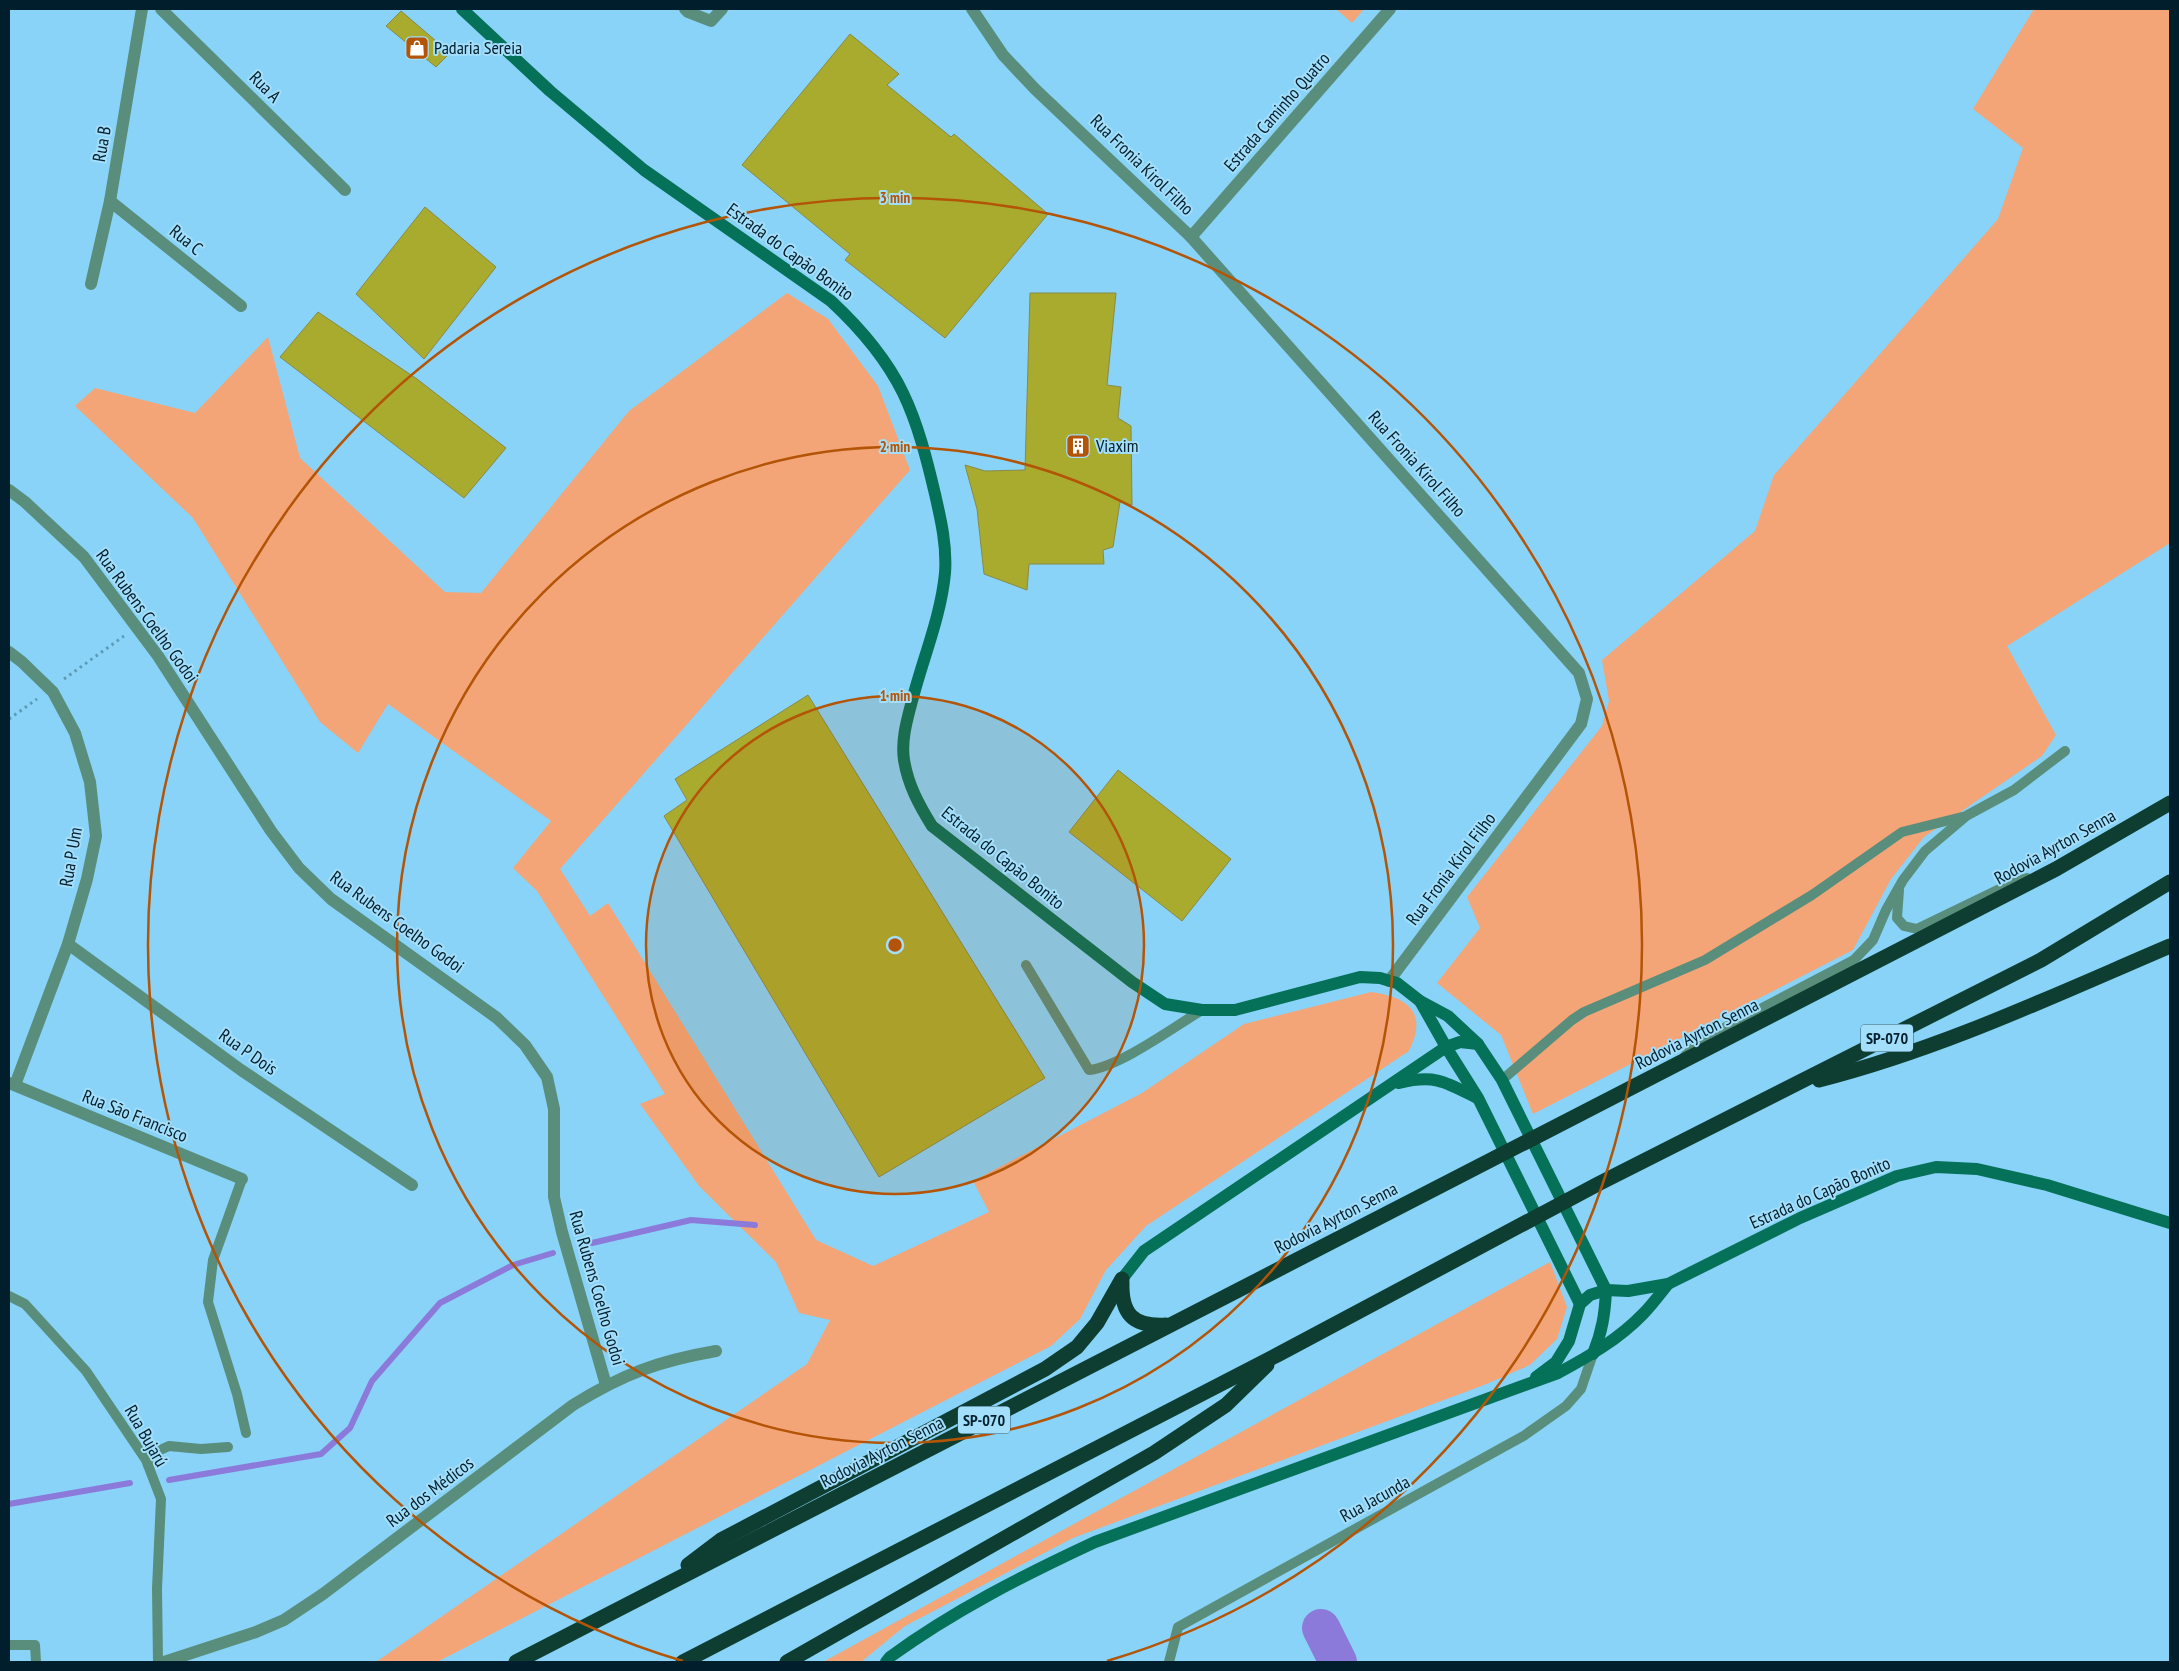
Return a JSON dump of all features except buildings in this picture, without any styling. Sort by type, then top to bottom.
[{"type":"highway","name":"Rodovia Ayrton Senna","points":[[516,1662],[2056,869],[2170,803]]},
{"type":"highway","name":"SP-070","points":[[683,1662],[1279,1354],[1598,1184],[2041,960],[2170,882]]},
{"type":"highway","points":[[1791,1087],[1866,1068],[1987,1024],[2170,946]]},
{"type":"highway","points":[[1122,1279],[1121,1299],[1127,1311],[1138,1322],[1151,1326],[1170,1325]]},
{"type":"highway","points":[[654,1591],[721,1540],[1045,1369],[1077,1347],[1097,1323],[1122,1279]]},
{"type":"highway","points":[[787,1662],[1154,1453],[1226,1405],[1279,1354]]},
{"type":"street","name":"Rua B","points":[[90,284],[110,201],[142,9]]},
{"type":"street","name":"Rua A","points":[[162,9],[345,190]]},
{"type":"street","name":"Estrada do Capão Bonito","points":[[462,9],[550,91],[644,170],[831,301],[852,320],[882,357],[903,393],[928,464],[945,547],[945,573],[940,604],[905,729],[904,759],[909,783],[917,803],[932,826],[1132,982],[1165,1004],[1202,1010],[1235,1010],[1360,977],[1380,978],[1411,992],[1420,1001],[1446,1048],[1478,1098],[1580,1304],[1590,1295],[1606,1290],[1628,1291],[1668,1284],[1856,1192],[1897,1176],[1936,1167],[1977,1169],[2038,1183],[2170,1223]]},
{"type":"street","points":[[685,9],[711,21],[722,9]]},
{"type":"street","name":"Rua Fronia Kirol Filho","points":[[972,9],[1003,55],[1035,89],[1191,237],[1579,673],[1587,699],[1581,724],[1389,981]]},
{"type":"street","name":"Estrada Caminho Quatro","points":[[1191,237],[1390,9]]},
{"type":"street","name":"Rua C","points":[[110,201],[241,306]]},
{"type":"street","name":"Rua Rubens Coelho Godoi","points":[[9,490],[26,502],[84,557],[158,656],[271,831],[299,868],[330,898],[497,1018],[525,1045],[547,1077],[554,1108],[554,1197],[562,1232],[606,1385]]},
{"type":"street","name":"Rua P Um","points":[[9,652],[50,689],[75,733],[90,782],[96,836],[87,879],[68,944],[12,1084]]},
{"type":"street","name":"Rua P Dois","points":[[68,944],[241,1070],[412,1184]]},
{"type":"street","name":"Estrada do Capão Bonito","points":[[1420,1001],[1448,1016],[1478,1044],[1502,1080],[1606,1290]]},
{"type":"street","points":[[1122,1279],[1144,1251],[1446,1048],[1460,1042],[1478,1044]]},
{"type":"street","points":[[1392,1085],[1419,1078],[1445,1081],[1478,1098]]},
{"type":"street","name":"Rua São Francisco","points":[[12,1084],[242,1179]]},
{"type":"street","points":[[886,1662],[890,1657],[925,1632],[1041,1567],[1095,1542],[1558,1373],[1622,1334],[1644,1314],[1668,1284]]},
{"type":"street","points":[[1592,1354],[1602,1333],[1605,1317],[1606,1290]]},
{"type":"street","points":[[1526,1385],[1556,1362],[1569,1341],[1580,1304]]},
{"type":"street","name":"Rua dos Médicos","points":[[164,1662],[256,1632],[284,1620],[323,1594],[573,1405],[606,1385],[650,1366],[716,1351]]},
{"type":"lane","points":[[1673,1067],[1703,1039],[1854,960],[1873,940],[1886,910],[1925,851],[1966,816],[2014,790],[2065,751]]},
{"type":"lane","points":[[1502,1080],[1572,1020],[1584,1012],[1705,960],[1812,895],[1902,832],[1966,816]]},
{"type":"lane","points":[[1899,888],[1897,918],[1904,926],[1917,929],[2010,884],[2056,869]]},
{"type":"lane","points":[[1026,965],[1089,1070],[1102,1069],[1123,1058],[1202,1010]]},
{"type":"lane","points":[[242,1179],[213,1260],[208,1302],[237,1394],[246,1433]]},
{"type":"lane","name":"Rua Bujarú","points":[[9,1296],[25,1304],[86,1371],[148,1465],[161,1499],[157,1589],[158,1662]]},
{"type":"lane","name":"Rua Jacunda","points":[[1169,1662],[1178,1627],[1525,1434],[1566,1406],[1581,1389],[1592,1354]]},
{"type":"lane","points":[[148,1465],[158,1451],[169,1446],[201,1449],[228,1447]]},
{"type":"lane","points":[[9,1644],[35,1645],[36,1662]]},
{"type":"path","points":[[9,719],[136,627]]},
{"type":"shaded area","points":[[1336,9],[1364,9],[1352,23]]},
{"type":"shaded area","points":[[2034,9],[2170,9],[2170,543],[2007,646],[2056,735],[2042,756],[1924,837],[1891,879],[1853,950],[1533,1114],[1501,1035],[1437,983],[1480,928],[1467,897],[1602,726],[1609,701],[1602,660],[1755,531],[1774,475],[1998,219],[2023,148],[1973,109]]},
{"type":"shaded area","points":[[787,293],[828,319],[878,386],[910,470],[560,869],[590,916],[608,903],[816,1240],[873,1266],[989,1212],[973,1181],[1142,1093],[1244,1024],[1371,992],[1391,996],[1410,1007],[1416,1020],[1415,1036],[1409,1051],[1146,1226],[1106,1270],[1080,1319],[1051,1346],[437,1662],[376,1662],[807,1364],[830,1320],[799,1313],[776,1262],[699,1186],[640,1104],[665,1094],[537,891],[513,868],[551,821],[388,704],[358,753],[320,722],[193,518],[75,406],[95,388],[195,413],[268,337],[300,458],[445,592],[481,593],[629,411]]},
{"type":"shaded area","points":[[1550,1262],[1567,1307],[1557,1339],[1530,1365],[1484,1385],[1073,1538],[905,1626],[861,1662],[823,1662]]},
{"type":"waterway","points":[[592,1243],[691,1220],[755,1225]]},
{"type":"waterway","points":[[169,1480],[321,1454],[350,1428],[372,1381],[440,1303],[513,1265],[553,1253]]},
{"type":"waterway","points":[[9,1504],[130,1483]]},
{"type":"waterway","points":[[1321,1628],[1338,1662]]},
{"type":"place","name":"Padaria Sereia","points":[[417,48]]},
{"type":"place","name":"Viaxim","points":[[1078,446]]}]
